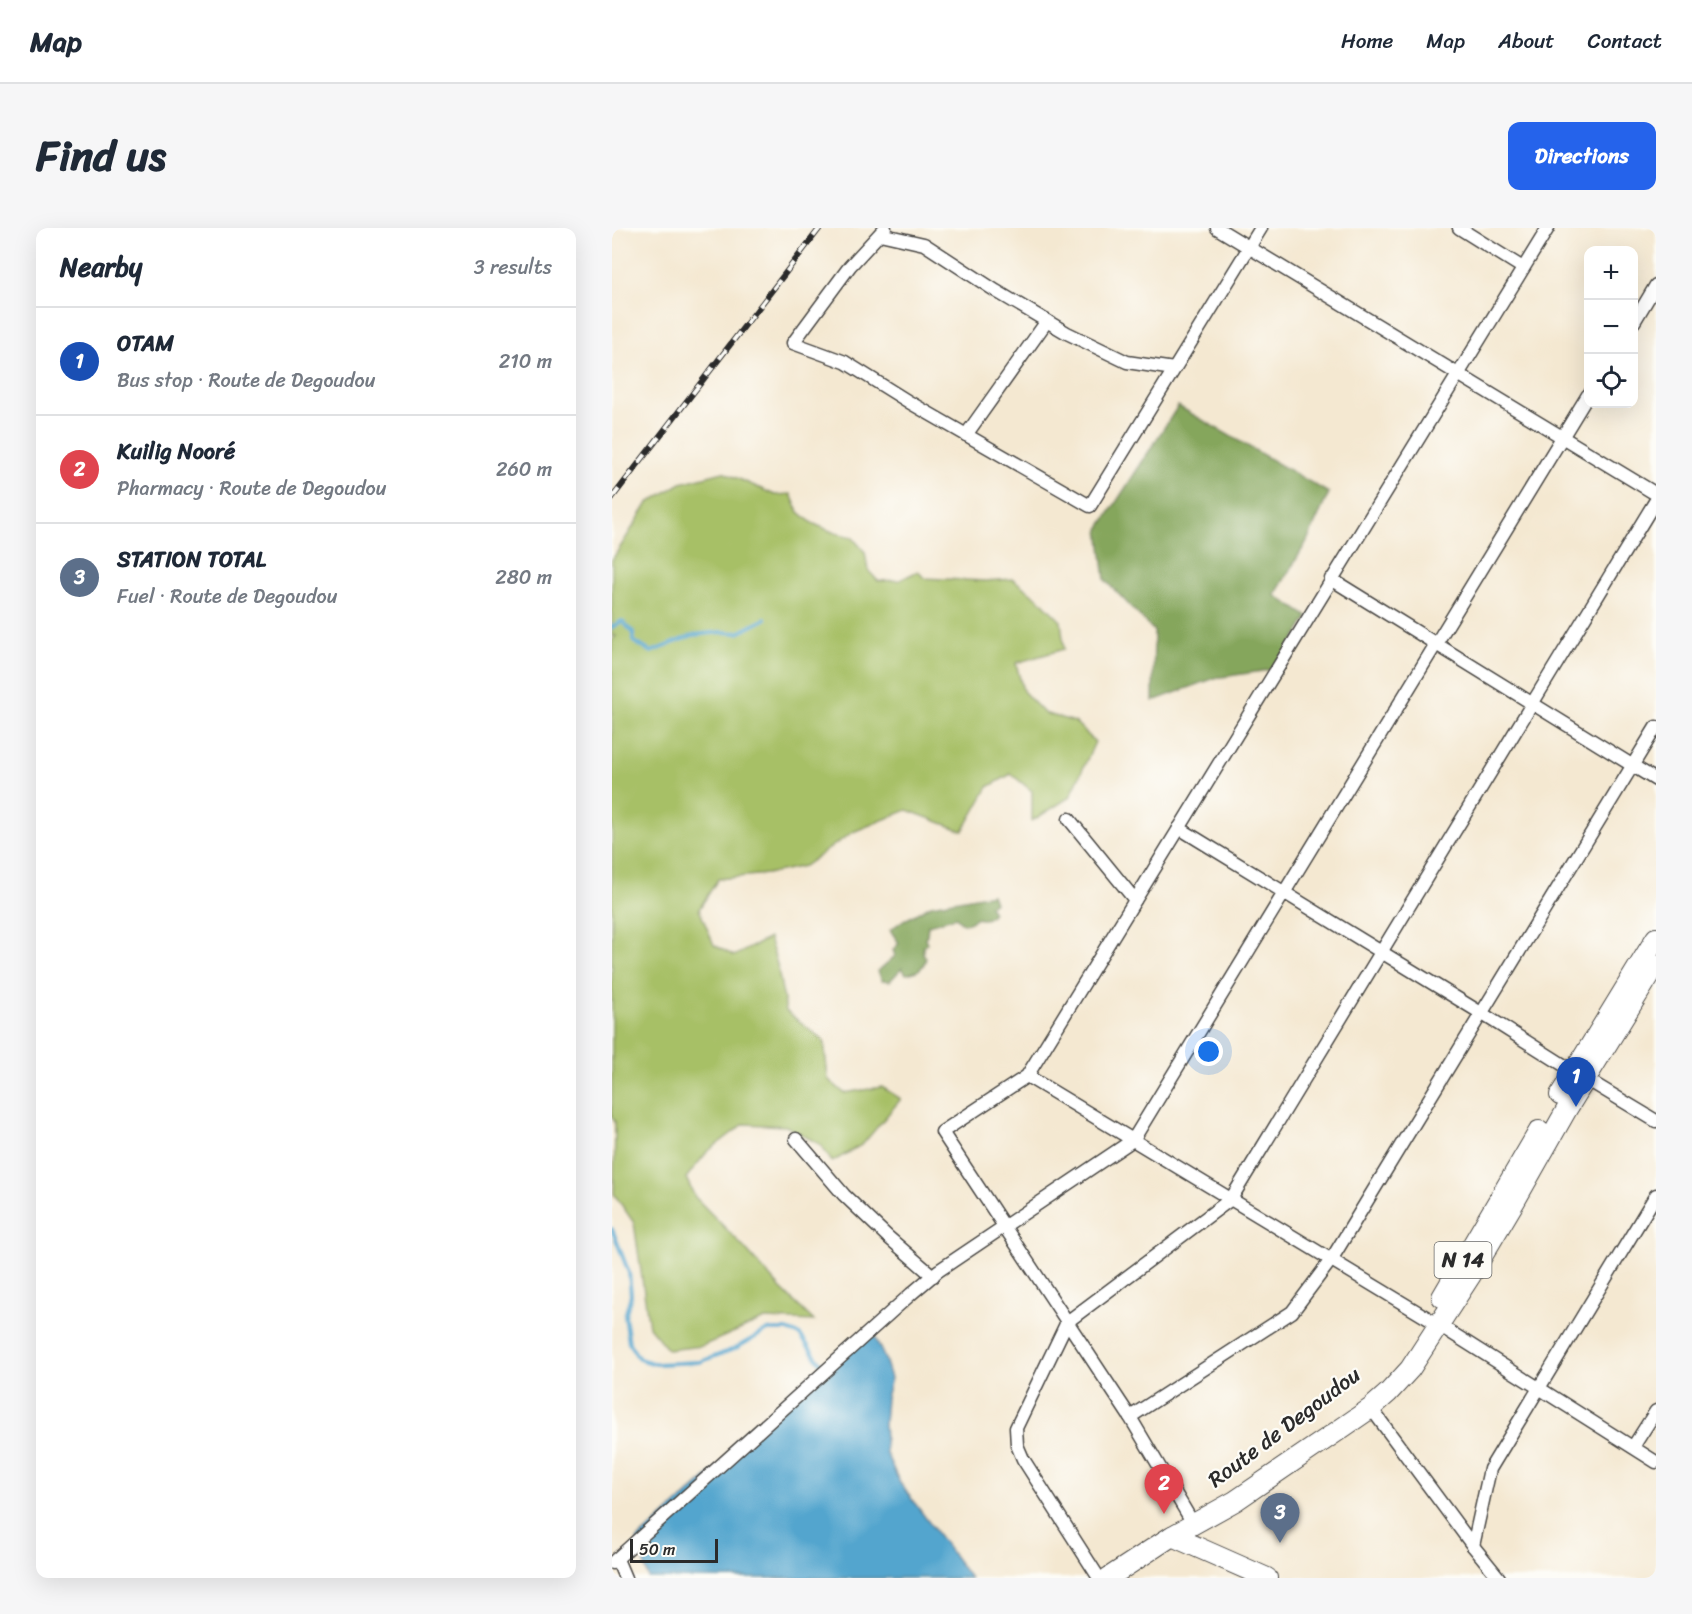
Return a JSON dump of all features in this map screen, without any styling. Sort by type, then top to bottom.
[{"type":"main road","name":"Route de Degoudou","points":[[1108,1578],[1172,1536],[1235,1501],[1371,1408],[1410,1369],[1434,1322],[1515,1201],[1579,1075],[1656,938]]},
{"type":"main road","name":"Route de Degoudou","points":[[1579,1075],[1656,965]]},
{"type":"main road","name":"Route de Degoudou","points":[[1197,1523],[1373,1391],[1434,1322]]},
{"type":"main road","points":[[1172,1536],[1267,1578]]},
{"type":"street","points":[[1217,228],[1656,494]]},
{"type":"street","points":[[1174,369],[1127,362],[1067,333],[996,291],[924,244],[883,231],[850,266],[793,343],[845,362],[909,402],[1090,506],[1261,228]]},
{"type":"street","points":[[1459,228],[1523,268]]},
{"type":"street","points":[[1197,1523],[942,1132],[1027,1076],[1548,228]]},
{"type":"street","points":[[1638,315],[1656,285]]},
{"type":"street","points":[[966,435],[1047,321]]},
{"type":"street","points":[[625,1578],[615,1561],[883,1318],[933,1276],[1133,1140],[1584,403]]},
{"type":"street","points":[[1099,1578],[1023,1459],[1017,1445],[1016,1428],[1067,1322],[1231,1199],[1656,500]]},
{"type":"street","points":[[1331,579],[1656,780]]},
{"type":"street","points":[[1130,1417],[1292,1312],[1330,1260],[1656,727]]},
{"type":"street","points":[[1069,819],[1135,900]]},
{"type":"street","points":[[1179,828],[1656,1121]]},
{"type":"street","points":[[1027,1076],[1434,1322],[1656,1462]]},
{"type":"street","points":[[796,1139],[844,1194],[888,1237],[933,1276]]},
{"type":"street","points":[[1473,1546],[1490,1469],[1656,1195]]},
{"type":"street","points":[[1371,1408],[1499,1578]]},
{"type":"street","points":[[1634,1448],[1656,1411]]},
{"type":"green space","points":[[1178,406],[1329,493],[1306,543],[1275,595],[1308,617],[1276,669],[1215,678],[1153,701],[1154,631],[1105,580],[1099,529]]},
{"type":"green space","points":[[723,472],[775,495],[791,494],[798,511],[812,523],[835,533],[852,537],[865,552],[868,570],[878,581],[900,580],[918,571],[924,578],[985,581],[1013,579],[1039,599],[1061,621],[1064,649],[1016,663],[1023,691],[1044,713],[1075,722],[1095,742],[1070,797],[1032,821],[1032,791],[1011,774],[988,787],[963,831],[907,810],[853,832],[804,866],[767,874],[718,879],[699,909],[714,945],[734,956],[769,938],[777,964],[786,1011],[824,1041],[828,1079],[844,1093],[882,1087],[901,1099],[863,1144],[832,1162],[821,1145],[786,1126],[744,1124],[707,1152],[686,1178],[695,1197],[814,1321],[765,1319],[702,1346],[668,1350],[649,1327],[634,1223],[614,1194],[612,641],[616,636],[612,636],[612,560],[648,503],[681,483]]},
{"type":"green space","points":[[992,894],[995,902],[989,906],[993,912],[989,917],[975,918],[963,924],[956,917],[928,925],[925,938],[927,943],[923,947],[926,958],[921,968],[906,974],[902,968],[890,981],[882,980],[878,971],[895,956],[893,950],[899,943],[890,930],[931,905]]},
{"type":"water","points":[[871,1329],[891,1378],[886,1398],[884,1425],[886,1453],[900,1483],[970,1578],[648,1578],[637,1540]]},
{"type":"waterway","points":[[612,627],[622,621],[633,632],[633,641],[651,652],[693,635],[738,633],[765,619]]},
{"type":"waterway","points":[[612,1229],[629,1273],[631,1295],[625,1316],[629,1343],[639,1359],[656,1364],[700,1362],[734,1349],[768,1330],[787,1330],[800,1335],[822,1365]]},
{"type":"railway","points":[[612,498],[820,228]]},
{"type":"place","name":"OTAM","points":[[1576,1107]]},
{"type":"place","name":"Kuilig Nooré","points":[[1164,1514]]},
{"type":"place","name":"STATION TOTAL","points":[[1280,1543]]}]
